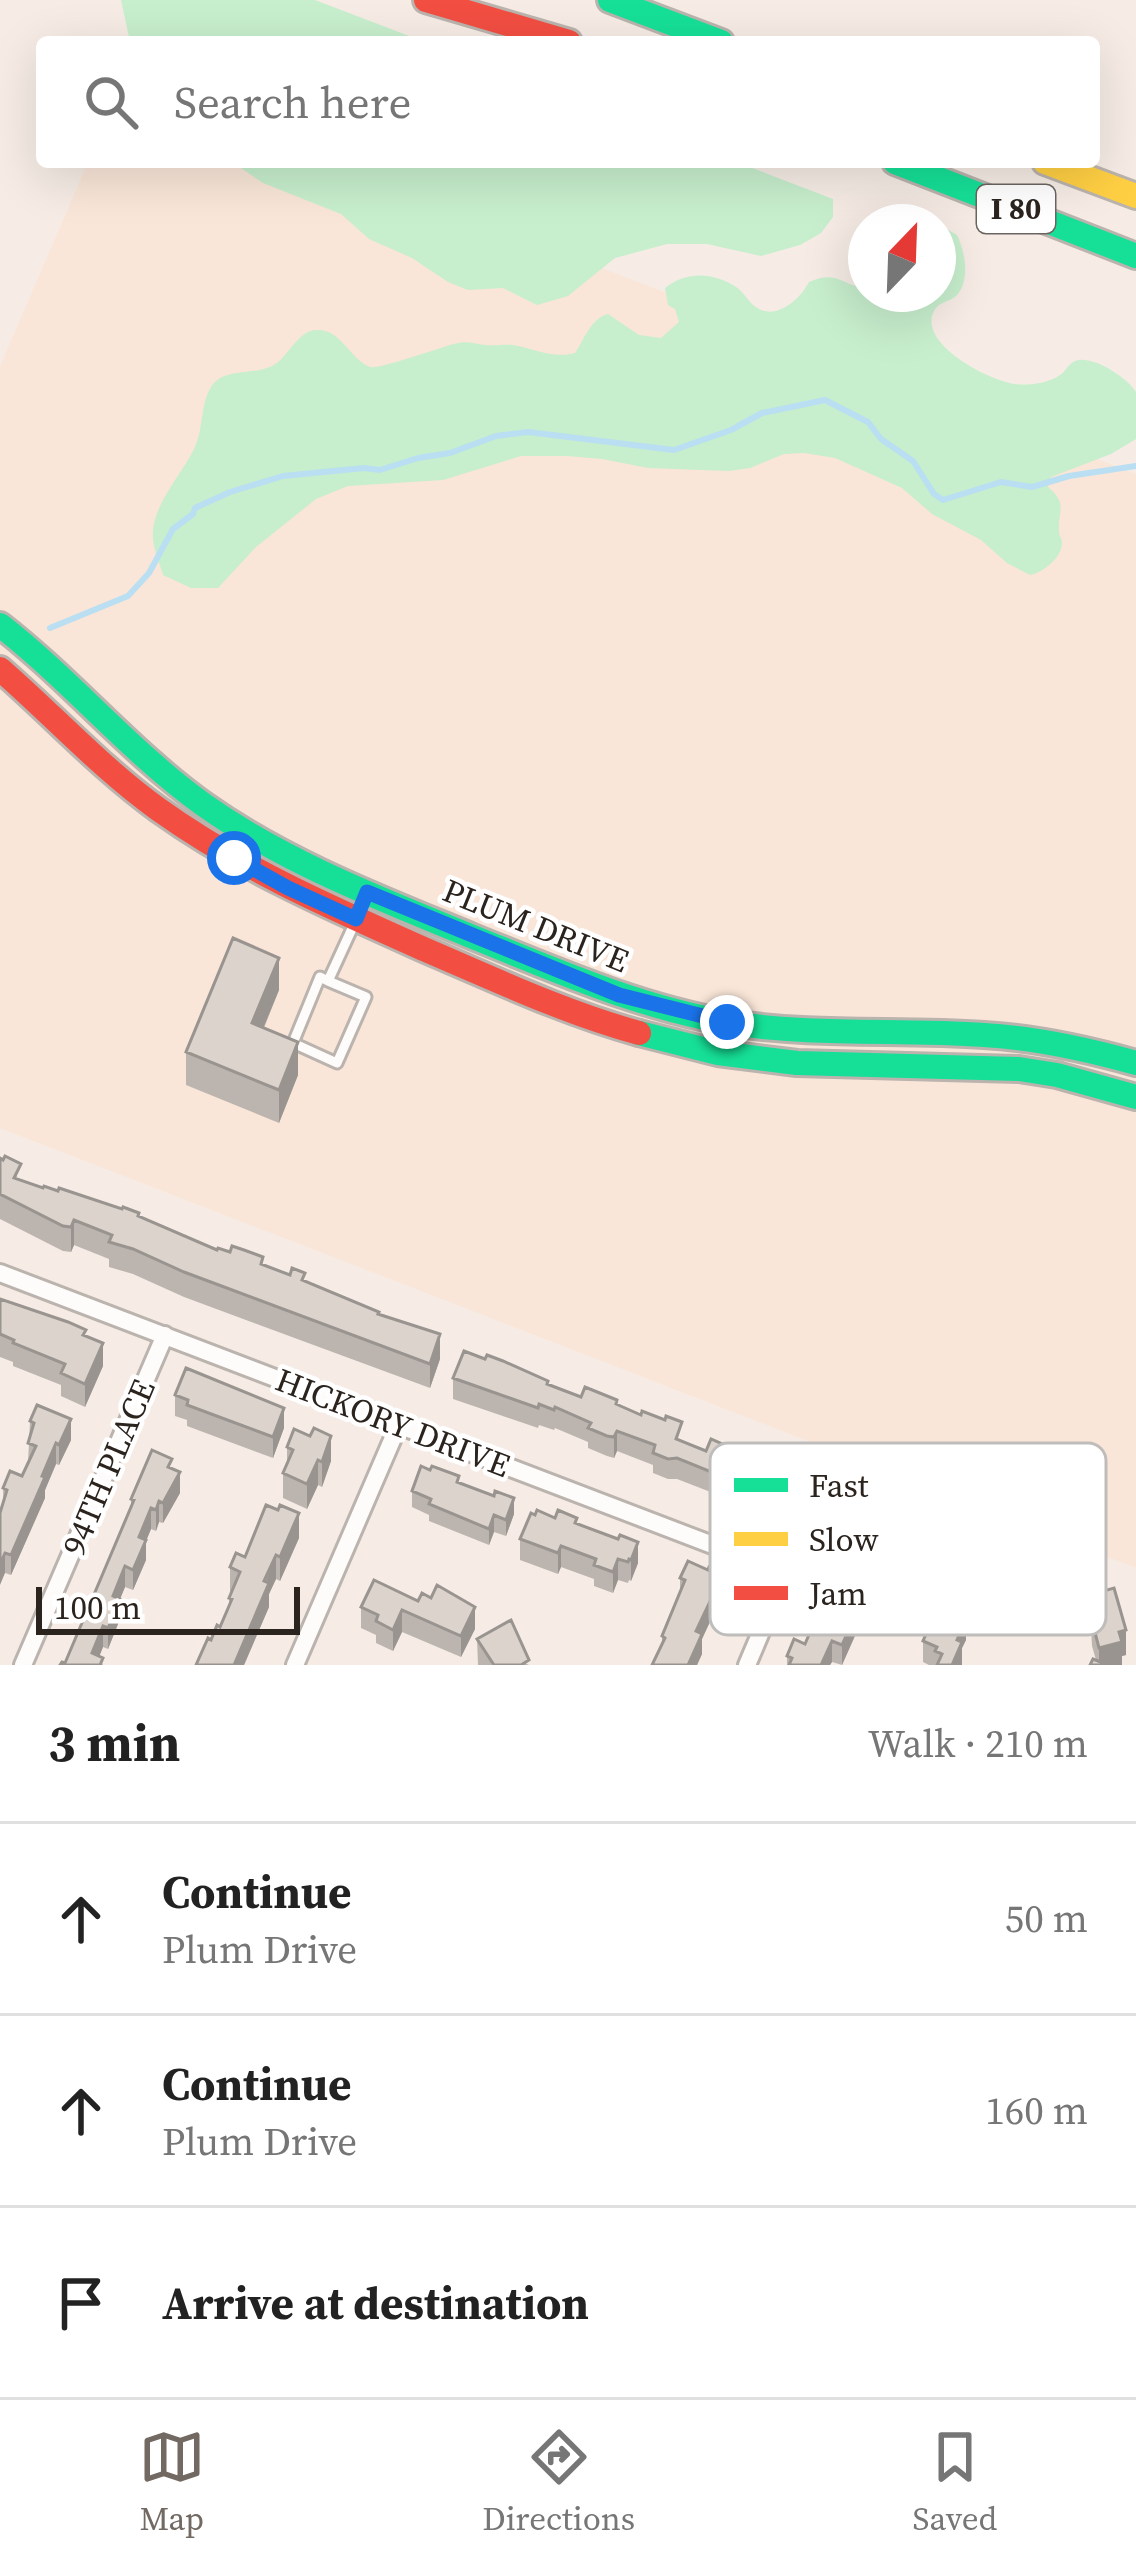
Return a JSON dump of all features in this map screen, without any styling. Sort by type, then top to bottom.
[{"type":"main road","points":[[426,0],[549,36]]},
{"type":"main road","points":[[476,0],[570,36]]},
{"type":"main road","points":[[610,0],[705,36]]},
{"type":"main road","points":[[624,0],[666,21]]},
{"type":"main road","name":"I 80","points":[[911,168],[1136,256]]},
{"type":"main road","name":"I 80","points":[[1061,168],[1136,196]]},
{"type":"main road","name":"PLUM DRIVE","points":[[0,626],[52,667],[130,745],[205,806],[292,859],[572,977],[652,1005],[727,1022],[1008,1037],[1136,1063]]},
{"type":"main road","name":"PLUM DRIVE","points":[[0,669],[154,806],[194,834],[288,888],[559,1009],[660,1041],[767,1060],[1019,1069],[1136,1097]]},
{"type":"street","name":"HICKORY DRIVE","points":[[0,1273],[710,1544]]},
{"type":"street","name":"94TH PLACE","points":[[23,1665],[165,1335]]},
{"type":"street","points":[[302,1663],[399,1424]]},
{"type":"street","name":"HICKORY DRIVE","points":[[747,1665],[760,1635]]},
{"type":"lane","points":[[328,981],[367,892]]},
{"type":"lane","points":[[320,977],[328,981],[366,997],[337,1063],[292,1043],[320,977]]},
{"type":"lane","points":[[870,1065],[871,1032]]},
{"type":"shaded area","points":[[85,168],[343,168],[1136,474],[1136,1568],[1106,1556],[1106,1443],[813,1443],[0,1128],[0,366]]},
{"type":"green space","points":[[121,0],[315,0],[409,36],[129,36]]},
{"type":"green space","points":[[241,168],[753,168],[833,199],[833,217],[821,233],[800,245],[761,256],[707,244],[667,244],[615,258],[568,296],[537,305],[503,288],[468,290],[448,282],[412,258],[369,239],[341,214],[263,183]]},
{"type":"green space","points":[[956,234],[965,266],[956,296]]},
{"type":"green space","points":[[691,276],[727,282],[756,307],[772,312],[794,301],[809,282],[835,278],[848,283],[848,312],[934,312],[936,336],[946,348],[989,376],[1021,385],[1039,383],[1062,374],[1073,362],[1088,360],[1132,386],[1136,439],[1051,477],[1048,487],[1060,504],[1062,541],[1052,563],[1030,575],[1007,563],[981,540],[932,514],[902,488],[835,458],[784,454],[729,471],[521,456],[443,480],[348,486],[316,499],[256,547],[218,588],[191,588],[163,575],[153,539],[156,515],[194,449],[211,387],[230,374],[270,367],[311,331],[334,335],[370,367],[461,342],[567,355],[575,353],[592,325],[608,314],[639,335],[661,338],[679,322],[675,309],[668,305],[665,288]]},
{"type":"building","points":[[233,938],[279,958],[252,1023],[298,1042],[279,1090],[186,1052]]},
{"type":"building","points":[[0,1158],[21,1164],[14,1178],[123,1207],[217,1250],[230,1252],[232,1246],[244,1250],[263,1257],[261,1264],[290,1275],[292,1268],[305,1273],[302,1280],[378,1314],[440,1334],[430,1364],[109,1242],[112,1235],[74,1220],[71,1227],[63,1226],[0,1194]]},
{"type":"building","points":[[0,1299],[68,1322],[103,1343],[85,1384],[61,1373],[65,1364],[0,1334]]},
{"type":"building","points":[[464,1351],[485,1359],[487,1355],[581,1397],[585,1387],[641,1415],[642,1411],[682,1422],[676,1439],[706,1451],[711,1439],[720,1443],[710,1443],[710,1471],[653,1453],[655,1445],[617,1431],[614,1437],[607,1436],[555,1407],[539,1404],[538,1408],[453,1378]]},
{"type":"building","points":[[186,1368],[284,1408],[273,1437],[187,1405],[188,1400],[175,1395]]},
{"type":"building","points":[[37,1405],[71,1419],[59,1445],[56,1443],[11,1555],[5,1553],[0,1565],[0,1513],[7,1490],[3,1488],[10,1471],[22,1476],[36,1446],[28,1443]]},
{"type":"building","points":[[314,1428],[331,1436],[307,1484],[283,1473],[293,1450],[287,1447],[294,1429],[310,1436]]},
{"type":"building","points":[[152,1450],[172,1459],[168,1467],[180,1472],[163,1503],[159,1501],[156,1510],[151,1508],[139,1537],[146,1540],[133,1570],[125,1566],[113,1596],[120,1599],[92,1653],[103,1658],[100,1665],[60,1665],[65,1663]]},
{"type":"building","points":[[421,1466],[459,1476],[457,1482],[494,1496],[495,1491],[514,1498],[506,1520],[494,1515],[489,1529],[429,1504],[431,1499],[412,1491]]},
{"type":"building","points":[[266,1505],[299,1513],[264,1581],[269,1583],[234,1665],[196,1665],[232,1599],[240,1572],[230,1567],[236,1553],[245,1557]]},
{"type":"building","points":[[537,1510],[555,1518],[558,1510],[577,1518],[575,1523],[638,1542],[631,1560],[618,1559],[613,1572],[594,1565],[596,1559],[561,1546],[558,1553],[520,1539],[531,1513]]},
{"type":"building","points":[[688,1561],[710,1567],[710,1601],[696,1631],[702,1634],[688,1665],[652,1665],[685,1580],[680,1578]]},
{"type":"building","points":[[374,1580],[418,1601],[422,1593],[431,1598],[437,1585],[475,1607],[461,1636],[402,1610],[393,1630],[361,1607]]},
{"type":"building","points":[[1114,1588],[1126,1630],[1119,1632],[1122,1642],[1099,1648],[1096,1635],[1106,1635],[1106,1590]]},
{"type":"building","points":[[511,1620],[529,1660],[521,1665],[494,1665],[477,1639]]},
{"type":"building","points":[[809,1635],[846,1635],[842,1645],[832,1641],[821,1665],[789,1665],[792,1658],[787,1656],[794,1639],[805,1644]]},
{"type":"building","points":[[926,1635],[959,1635],[957,1640],[962,1642],[952,1665],[937,1665],[942,1654],[923,1641]]},
{"type":"waterway","points":[[50,628],[128,596],[149,573],[173,529],[195,508],[230,492],[283,476],[380,470],[496,436],[528,432],[674,450],[731,430],[762,413],[825,400],[868,422],[881,439],[913,461],[943,500],[1001,482],[1032,487],[1136,466]]},
{"type":"traffic: fast","points":[[610,0],[705,36]]},
{"type":"traffic: fast","points":[[910,168],[1136,256]]},
{"type":"traffic: fast","points":[[0,625],[151,762],[235,826],[404,909],[568,975],[665,1008],[731,1023],[794,1030],[1003,1036],[1136,1063]]},
{"type":"traffic: fast","points":[[639,1033],[718,1053],[797,1063],[1019,1069],[1136,1097]]},
{"type":"traffic: slow","points":[[1061,168],[1136,196]]},
{"type":"traffic: jam","points":[[426,0],[549,36]]},
{"type":"traffic: jam","points":[[0,669],[137,793],[255,869],[426,950],[558,1006],[639,1033]]},
{"type":"route","points":[[234,858],[356,919],[367,892],[619,995],[727,1022]]}]
